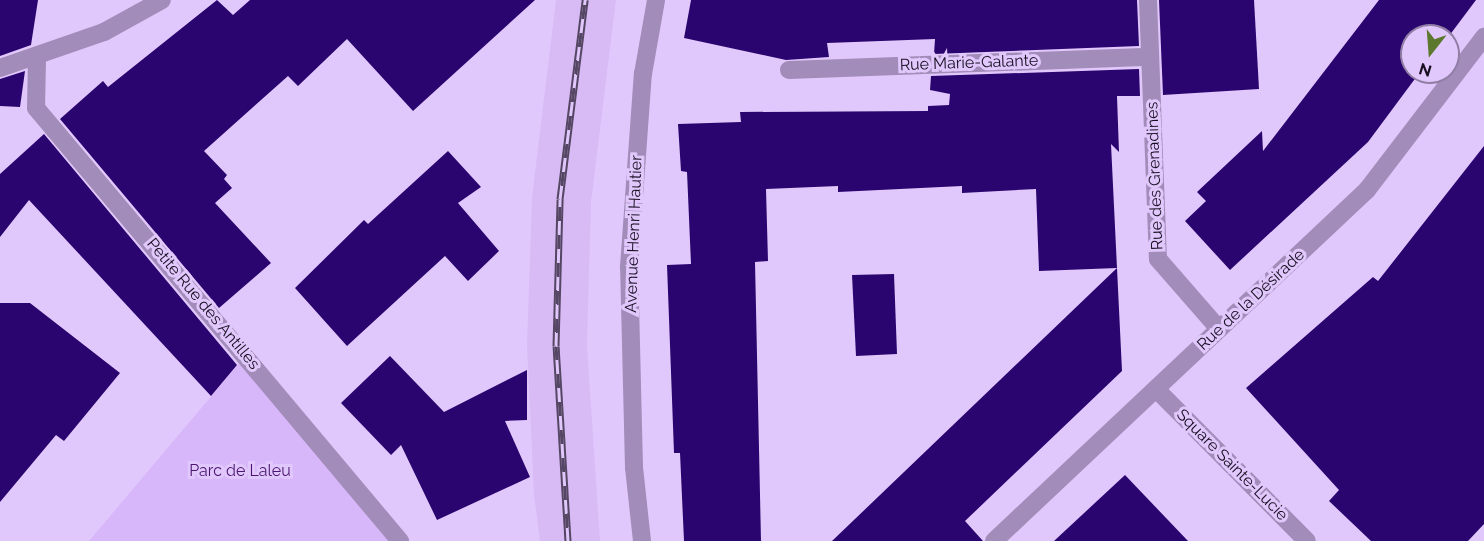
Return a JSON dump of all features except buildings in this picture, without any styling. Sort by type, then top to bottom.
[{"type":"street","points":[[0,68],[37,58],[104,33],[162,0]]},
{"type":"street","name":"Avenue Henri Hautier","points":[[642,541],[634,467],[629,267],[643,74],[656,0]]},
{"type":"street","name":"Rue des Grenadines","points":[[1148,0],[1158,259],[1219,329]]},
{"type":"street","name":"Rue de la Désirade","points":[[994,541],[1366,190],[1484,37]]},
{"type":"street","name":"Rue Marie-Galante","points":[[789,70],[1150,57]]},
{"type":"street","name":"Petite Rue des Antilles","points":[[37,58],[36,108],[367,496],[400,541]]},
{"type":"street","name":"Square Sainte-Lucie","points":[[1156,389],[1307,541]]},
{"type":"shaded area","points":[[556,0],[616,0],[591,202],[587,346],[600,541],[540,541],[534,495],[527,346],[532,197]]},
{"type":"green space","name":"Parc de Laleu","points":[[241,361],[388,541],[89,541]]},
{"type":"railway","points":[[568,541],[556,346],[560,199],[585,0]]}]
